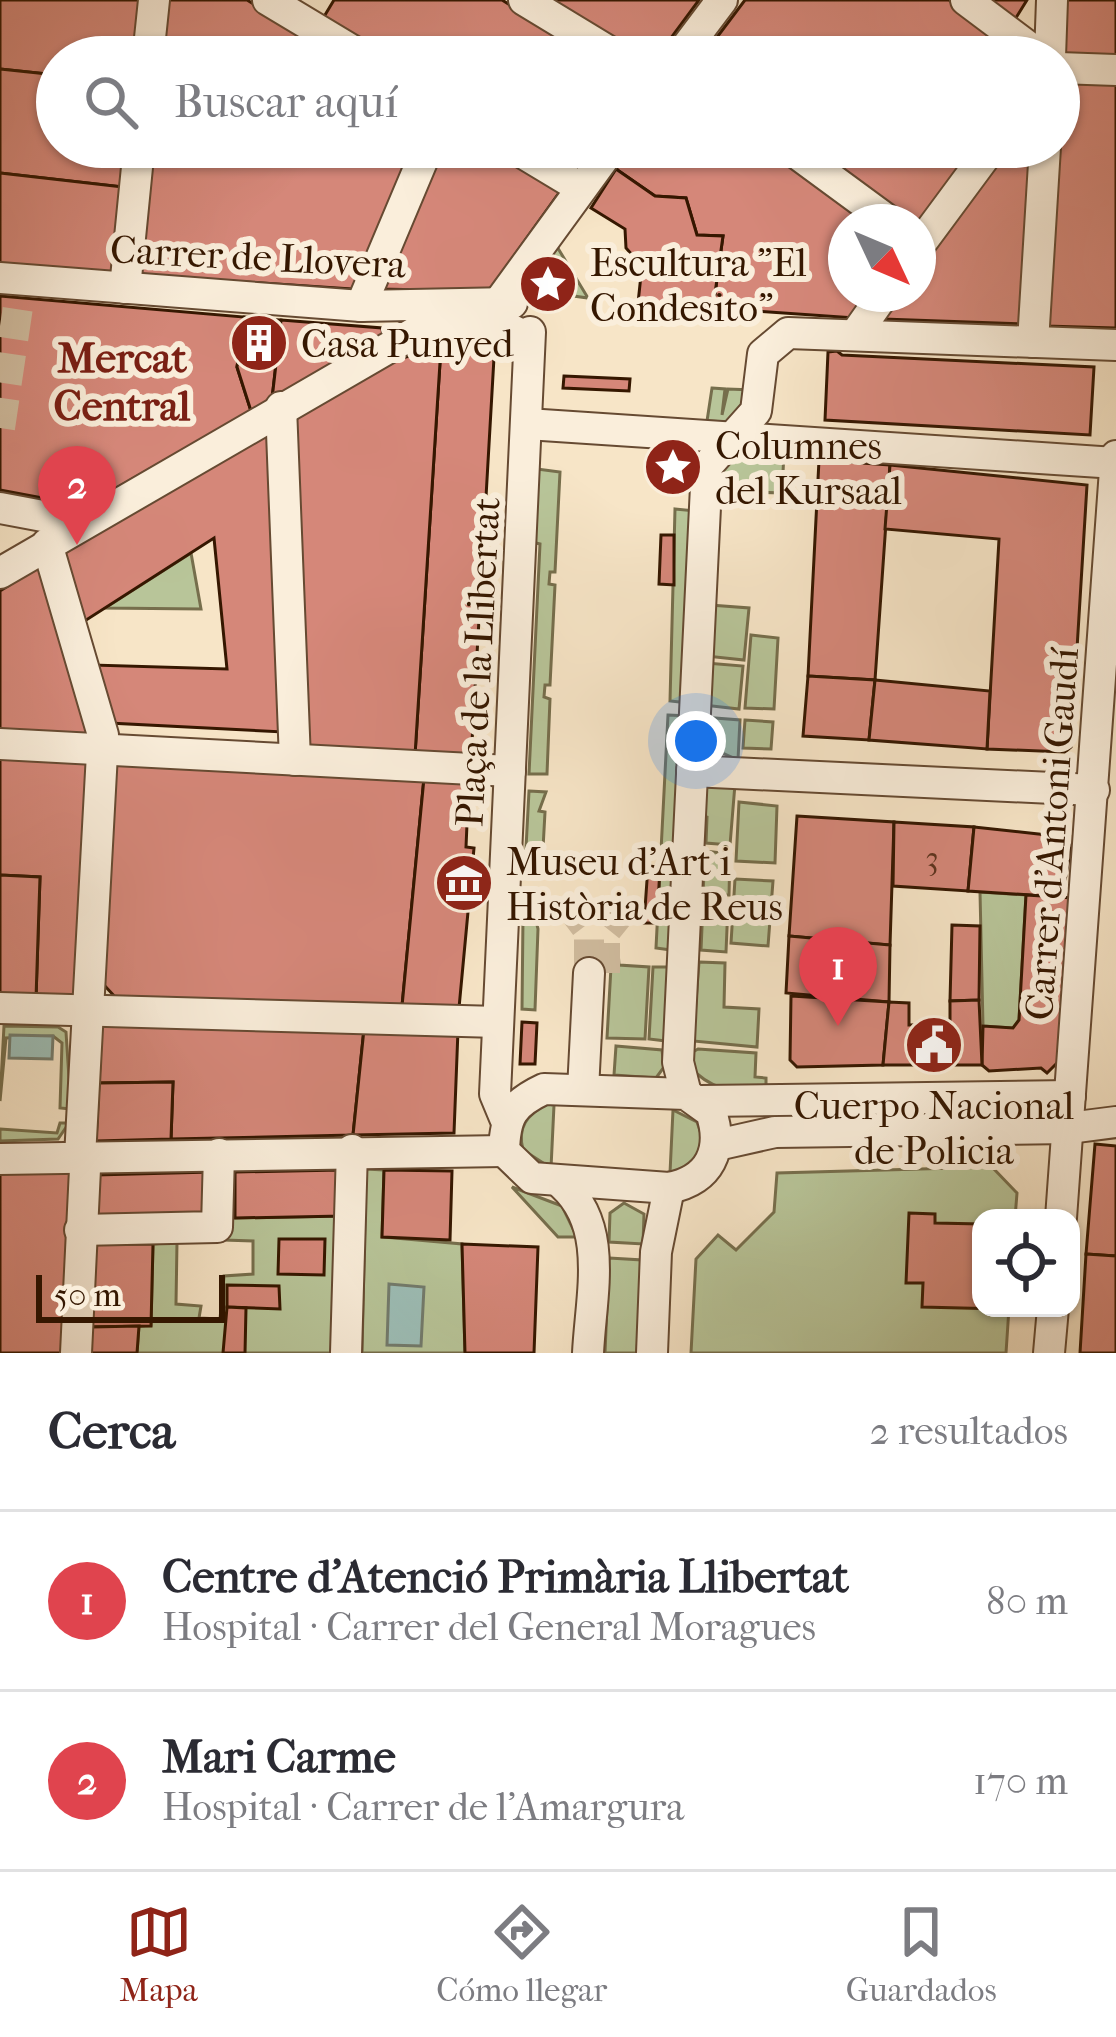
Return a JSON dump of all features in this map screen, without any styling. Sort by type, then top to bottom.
[{"type":"street","points":[[150,36],[154,0]]},
{"type":"street","points":[[268,0],[315,12],[341,36]]},
{"type":"street","points":[[524,0],[583,36]]},
{"type":"street","points":[[695,36],[722,0]]},
{"type":"street","points":[[966,0],[1017,36]]},
{"type":"street","points":[[1048,36],[1052,0]]},
{"type":"street","points":[[1080,69],[1116,70]]},
{"type":"street","points":[[125,288],[138,168]]},
{"type":"street","points":[[361,306],[419,168]]},
{"type":"street","points":[[548,168],[581,188]]},
{"type":"street","points":[[0,573],[421,329],[499,308],[596,168]]},
{"type":"street","points":[[817,168],[866,204]]},
{"type":"street","points":[[936,221],[976,168]]},
{"type":"street","points":[[1033,342],[1044,168]]},
{"type":"street","name":"Carrer de Llovera","points":[[0,278],[361,306],[499,308]]},
{"type":"street","name":"Plaça de la Llibertat","points":[[499,308],[529,335],[495,1094],[505,1118],[504,1150]]},
{"type":"street","points":[[855,335],[871,312]]},
{"type":"street","points":[[0,1159],[504,1150],[532,1178],[562,1185],[669,1188],[704,1173],[717,1145],[711,1112],[694,1097],[678,1062],[707,466],[756,411],[763,354],[788,334],[1116,346]]},
{"type":"street","points":[[280,407],[295,760]]},
{"type":"street","points":[[527,424],[1116,459]]},
{"type":"street","name":"Carrer d'Antoni Gaudí","points":[[1062,1209],[1102,776],[1116,459]]},
{"type":"street","points":[[0,508],[63,535]]},
{"type":"street","points":[[0,521],[63,535]]},
{"type":"street","points":[[63,535],[104,735],[92,1010],[86,1018],[76,1353]]},
{"type":"street","points":[[0,744],[510,771]]},
{"type":"street","points":[[692,771],[1102,776]]},
{"type":"street","points":[[591,1090],[597,973]]},
{"type":"street","points":[[0,1008],[499,1022]]},
{"type":"street","points":[[505,1118],[521,1100],[544,1089],[694,1097],[1070,1096]]},
{"type":"street","points":[[717,1145],[775,1132],[1069,1129],[1116,1122]]},
{"type":"street","points":[[346,1353],[352,1150]]},
{"type":"street","points":[[80,1230],[217,1227],[219,1154]]},
{"type":"street","points":[[562,1185],[582,1203],[592,1225],[588,1353]]},
{"type":"street","points":[[652,1353],[656,1252],[669,1188]]},
{"type":"street","points":[[1049,1353],[1052,1317]]},
{"type":"green space","points":[[556,245],[588,298],[523,289]]},
{"type":"green space","points":[[712,388],[725,389],[722,415],[728,389],[752,390],[729,422],[707,421]]},
{"type":"green space","points":[[681,440],[696,452],[696,490],[676,488]]},
{"type":"green space","points":[[758,450],[784,452],[782,493],[718,491],[728,461]]},
{"type":"green space","points":[[537,469],[560,472],[555,572],[550,572],[549,584],[555,585],[550,685],[545,685],[544,697],[550,699],[547,774],[529,774],[540,544],[532,542]]},
{"type":"green space","points":[[675,509],[696,511],[689,703],[670,701]]},
{"type":"green space","points":[[191,553],[201,609],[105,608]]},
{"type":"green space","points":[[710,605],[749,608],[744,660],[706,656]]},
{"type":"green space","points":[[751,635],[778,638],[774,709],[745,708]]},
{"type":"green space","points":[[706,663],[743,666],[739,709],[703,705]]},
{"type":"green space","points":[[668,715],[688,716],[671,950],[656,948]]},
{"type":"green space","points":[[702,717],[740,720],[738,760],[705,745]]},
{"type":"green space","points":[[745,720],[773,722],[771,749],[743,748]]},
{"type":"green space","points":[[735,784],[730,845],[706,843],[707,817],[700,815],[704,787]]},
{"type":"green space","points":[[529,791],[546,792],[539,811],[545,812],[542,867],[525,867]]},
{"type":"green space","points":[[739,802],[777,806],[775,863],[736,861]]},
{"type":"green space","points":[[705,851],[730,854],[729,895],[703,895]]},
{"type":"green space","points":[[735,879],[773,881],[768,946],[731,943]]},
{"type":"green space","points":[[980,892],[1026,895],[1019,1020],[1013,1028],[983,1026]]},
{"type":"green space","points":[[703,904],[728,905],[726,952],[701,950]]},
{"type":"green space","points":[[523,917],[535,917],[538,929],[535,1010],[522,1009]]},
{"type":"green space","points":[[580,949],[618,951],[619,965],[649,967],[645,1039],[607,1038],[611,967],[579,965]]},
{"type":"green space","points":[[699,962],[725,963],[724,1007],[759,1009],[757,1047],[693,1041]]},
{"type":"green space","points":[[653,967],[669,967],[666,1041],[649,1039]]},
{"type":"green space","points":[[4,1026],[58,1027],[66,1032],[71,1109],[60,1108],[62,1043],[53,1036],[6,1038],[0,1101]]},
{"type":"green space","points":[[616,1046],[662,1050],[664,1067],[656,1078],[614,1075]]},
{"type":"green space","points":[[698,1049],[756,1053],[755,1077],[766,1078],[766,1087],[737,1090],[713,1084],[696,1073],[691,1053]]},
{"type":"green space","points":[[547,1104],[554,1105],[551,1168],[523,1150],[521,1142],[525,1122]]},
{"type":"green space","points":[[673,1110],[697,1122],[703,1139],[695,1164],[670,1173]]},
{"type":"green space","points":[[60,1123],[69,1123],[58,1139],[0,1141],[0,1129],[57,1133]]},
{"type":"green space","points":[[992,1167],[1017,1193],[1016,1209],[972,1209],[972,1317],[1008,1317],[1006,1353],[691,1353],[696,1259],[718,1235],[736,1250],[774,1212],[777,1173]]},
{"type":"green space","points":[[366,1169],[384,1170],[382,1237],[462,1244],[465,1353],[362,1353]]},
{"type":"green space","points":[[227,1172],[235,1172],[236,1218],[339,1216],[336,1353],[137,1353],[139,1326],[151,1325],[153,1244],[177,1242],[176,1304],[201,1306],[199,1318],[220,1319],[224,1276],[253,1274],[253,1241],[224,1240]]},
{"type":"green space","points":[[512,1187],[562,1206],[577,1237],[558,1237]]},
{"type":"green space","points":[[624,1203],[644,1214],[643,1244],[609,1242],[610,1213]]},
{"type":"green space","points":[[609,1258],[642,1260],[637,1353],[605,1353]]},
{"type":"water","points":[[10,1035],[53,1036],[52,1059],[9,1058]]},
{"type":"water","points":[[389,1284],[424,1287],[421,1346],[387,1345]]},
{"type":"building","points":[[0,0],[142,0],[139,36],[36,36],[36,73],[0,69]]},
{"type":"building","points":[[165,0],[247,0],[306,36],[161,36]]},
{"type":"building","points":[[334,0],[502,0],[561,36],[349,36],[322,20]]},
{"type":"building","points":[[548,0],[699,0],[672,36],[607,36]]},
{"type":"building","points":[[745,0],[949,0],[998,36],[718,36]]},
{"type":"building","points":[[987,0],[1027,0],[1014,21]]},
{"type":"building","points":[[1060,0],[1116,0],[1116,59],[1080,58],[1080,36],[1059,36]]},
{"type":"building","points":[[0,69],[36,73],[36,168],[125,168],[123,187],[0,173]]},
{"type":"building","points":[[1080,80],[1116,81],[1116,328],[1045,326],[1054,168],[1080,168]]},
{"type":"building","points":[[148,168],[409,168],[352,289],[137,275]]},
{"type":"building","points":[[427,168],[525,168],[561,190],[489,291],[375,289]]},
{"type":"building","points":[[798,168],[847,204],[828,204],[828,312],[859,312],[855,318],[713,308],[723,236],[697,235],[686,198],[655,196],[616,169]]},
{"type":"building","points":[[834,168],[963,168],[933,204],[883,204]]},
{"type":"building","points":[[992,168],[1030,168],[1023,324],[883,319],[888,312],[936,312],[936,245]]},
{"type":"building","points":[[616,169],[655,196],[686,198],[697,235],[723,236],[713,308],[638,303],[642,266],[626,248],[625,229],[591,208]]},
{"type":"building","points":[[0,173],[123,187],[114,274],[0,265]]},
{"type":"building","points":[[0,296],[244,317],[237,367],[251,411],[85,506],[0,490]]},
{"type":"building","name":"Casa Punyed","points":[[244,317],[281,320],[272,399],[251,411],[237,367]]},
{"type":"building","points":[[281,320],[382,328],[383,338],[272,399]]},
{"type":"building","points":[[473,339],[495,340],[471,759],[415,755],[441,347]]},
{"type":"building","points":[[441,347],[415,755],[305,749],[292,413],[381,364]]},
{"type":"building","points":[[828,352],[842,355],[1094,367],[1090,435],[825,420]]},
{"type":"building","points":[[564,376],[630,379],[629,391],[563,388]]},
{"type":"building","points":[[259,431],[271,438],[283,732],[109,723],[93,665],[227,669],[214,538],[80,624],[60,552]]},
{"type":"building","points":[[819,460],[890,465],[875,680],[808,676]]},
{"type":"building","points":[[890,465],[1087,485],[1071,747],[1065,752],[987,749],[999,539],[885,529]]},
{"type":"building","points":[[661,535],[674,535],[674,585],[659,584]]},
{"type":"building","points":[[45,562],[97,738],[0,732],[0,591]]},
{"type":"building","points":[[808,676],[875,680],[869,740],[803,736]]},
{"type":"building","points":[[875,680],[990,691],[987,749],[869,740]]},
{"type":"building","points":[[0,754],[93,760],[82,1000],[36,998],[40,877],[0,875]]},
{"type":"building","points":[[111,760],[424,778],[402,1006],[117,999],[104,985]]},
{"type":"building","points":[[424,778],[469,779],[466,847],[474,848],[459,1008],[402,1006]]},
{"type":"building","points":[[797,816],[894,822],[890,945],[789,936]]},
{"type":"building","points":[[894,822],[974,827],[968,891],[893,886]]},
{"type":"building","points":[[974,827],[1065,837],[1071,848],[1062,897],[968,891]]},
{"type":"building","points":[[648,866],[660,867],[657,923],[644,923]]},
{"type":"building","points":[[0,875],[40,877],[36,998],[0,997]]},
{"type":"building","points":[[1026,895],[1074,898],[1068,1052],[1047,1073],[1041,1068],[989,1071],[982,1065],[983,1026],[1013,1028],[1019,1020]]},
{"type":"building","points":[[952,925],[980,926],[979,1000],[950,1001]]},
{"type":"building","points":[[789,936],[890,945],[889,1002],[786,993]]},
{"type":"building","points":[[791,996],[889,1002],[883,1065],[797,1067],[790,1060]]},
{"type":"building","name":"Cuerpo Nacional de Policia","points":[[979,1000],[982,1065],[883,1065],[889,1002],[909,1003],[909,1025],[950,1024],[950,1001]]},
{"type":"building","points":[[102,1022],[364,1029],[353,1135],[171,1139],[173,1082],[99,1083]]},
{"type":"building","points":[[522,1022],[537,1023],[535,1064],[520,1064]]},
{"type":"building","points":[[364,1029],[458,1030],[454,1133],[353,1135]]},
{"type":"building","points":[[173,1082],[171,1139],[96,1141],[99,1083]]},
{"type":"building","points":[[1095,1144],[1116,1146],[1116,1256],[1086,1254]]},
{"type":"building","points":[[74,1170],[68,1353],[0,1353],[0,1171]]},
{"type":"building","points":[[341,1170],[343,1216],[235,1218],[235,1172]]},
{"type":"building","points":[[384,1170],[452,1171],[450,1240],[382,1237]]},
{"type":"building","points":[[212,1172],[212,1218],[95,1221],[95,1175]]},
{"type":"building","points":[[909,1213],[935,1214],[935,1223],[972,1224],[972,1308],[922,1307],[923,1283],[906,1283]]},
{"type":"building","points":[[279,1239],[325,1239],[324,1275],[278,1274]]},
{"type":"building","points":[[95,1244],[153,1244],[151,1326],[91,1327]]},
{"type":"building","points":[[462,1244],[538,1247],[534,1353],[465,1353]]},
{"type":"building","points":[[1086,1254],[1116,1256],[1116,1353],[1080,1353]]},
{"type":"building","points":[[227,1285],[279,1286],[280,1309],[227,1307]]},
{"type":"building","points":[[227,1307],[246,1308],[245,1353],[223,1353]]},
{"type":"building","points":[[139,1326],[137,1353],[89,1353],[91,1327]]},
{"type":"tunnel","points":[[0,428],[22,280]]},
{"type":"tunnel","points":[[605,973],[605,932],[631,900]]},
{"type":"tunnel","points":[[567,902],[589,931],[589,967]]},
{"type":"place","name":"Escultura \"El Condesito\"","points":[[548,284]]},
{"type":"place","name":"Casa Punyed","points":[[259,343]]},
{"type":"place","name":"Columnes del Kursaal","points":[[673,467]]},
{"type":"place","name":"Mari Carme","points":[[77,545]]},
{"type":"place","name":"Museu d'Art i Història de Reus","points":[[464,883]]},
{"type":"place","name":"Centre d'Atenció Primària Llibertat","points":[[838,1026]]},
{"type":"place","name":"Cuerpo Nacional de Policia","points":[[934,1045]]},
{"type":"district","name":"Mercat Central","points":[[122,381]]}]
